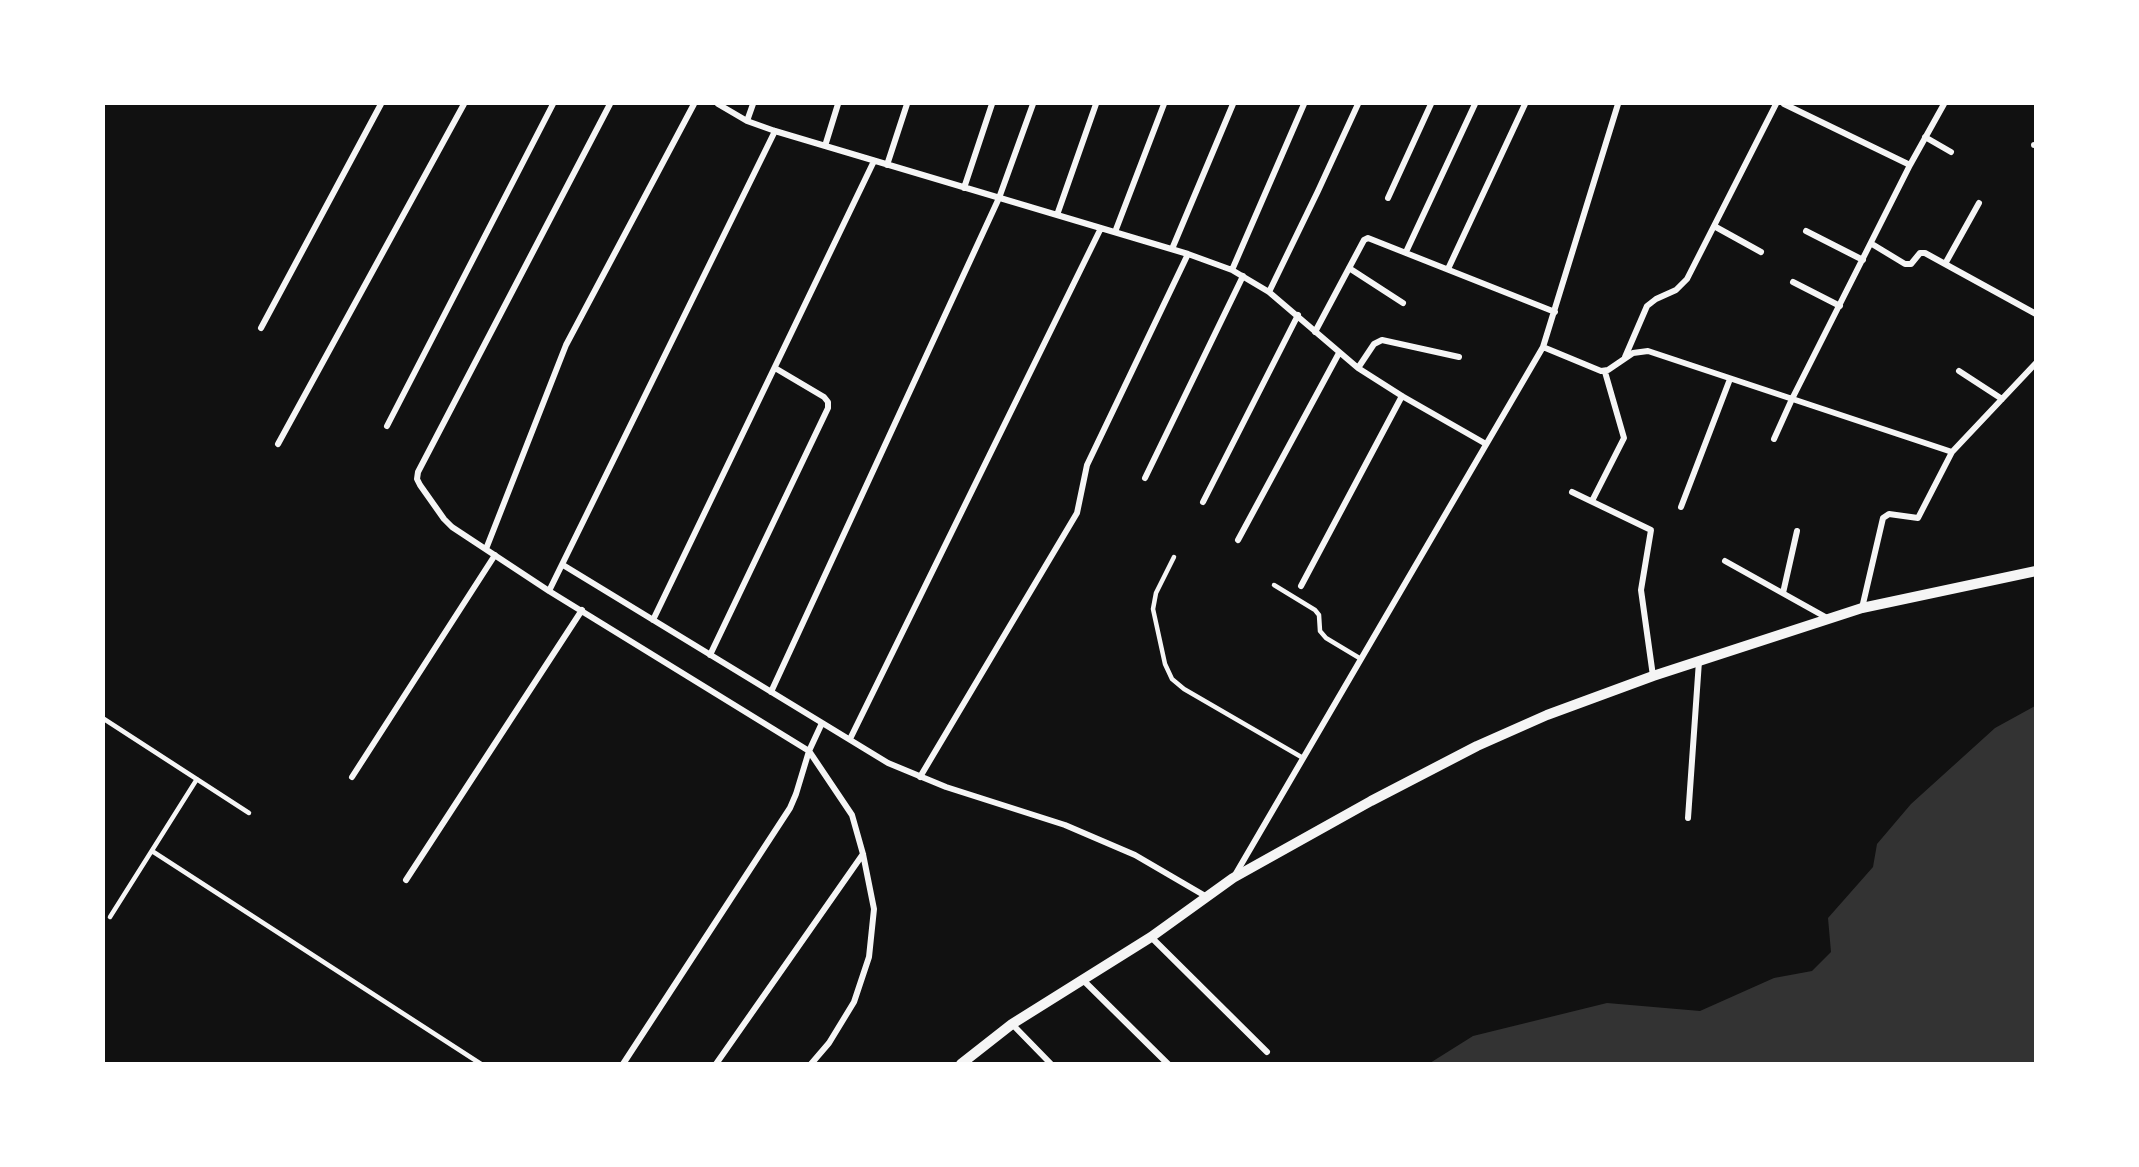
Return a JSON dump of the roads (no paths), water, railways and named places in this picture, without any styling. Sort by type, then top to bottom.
[{"type":"street","points":[[261,328],[381,104]]},
{"type":"street","points":[[278,444],[464,104]]},
{"type":"street","points":[[387,426],[553,104]]},
{"type":"street","points":[[610,104],[418,472],[417,479],[444,519],[486,549],[549,591],[809,751],[852,815],[863,854],[874,909],[869,957],[854,1002],[812,1064]]},
{"type":"street","points":[[486,549],[566,345],[694,104]]},
{"type":"street","points":[[718,104],[747,121],[775,132],[1172,249],[1232,270],[1269,292],[1359,368],[1402,396],[1486,444]]},
{"type":"street","points":[[747,121],[753,104]]},
{"type":"street","points":[[825,146],[838,104]]},
{"type":"street","points":[[887,165],[907,104]]},
{"type":"street","points":[[964,188],[992,104]]},
{"type":"street","points":[[771,692],[999,198],[1033,104]]},
{"type":"street","points":[[1057,215],[1096,104]]},
{"type":"street","points":[[1115,232],[1164,104]]},
{"type":"street","points":[[1172,249],[1233,104]]},
{"type":"street","points":[[1232,270],[1304,104]]},
{"type":"street","points":[[1269,292],[1358,104]]},
{"type":"street","points":[[1388,198],[1431,104]]},
{"type":"street","points":[[1406,252],[1475,104]]},
{"type":"street","points":[[1448,269],[1525,104]]},
{"type":"street","points":[[1233,878],[1543,347],[1618,104]]},
{"type":"street","points":[[1624,358],[1647,306],[1676,290],[1688,279],[1776,104]]},
{"type":"street","points":[[1784,104],[1910,165]]},
{"type":"street","points":[[1774,439],[1910,165],[1944,104]]},
{"type":"street","points":[[549,591],[775,132]]},
{"type":"street","points":[[1925,137],[1951,152]]},
{"type":"street","points":[[652,620],[874,161]]},
{"type":"street","points":[[1945,264],[1979,203]]},
{"type":"street","points":[[1714,226],[1761,252]]},
{"type":"street","points":[[850,740],[1101,228]]},
{"type":"street","points":[[1806,231],[1863,260]]},
{"type":"street","points":[[1315,332],[1364,240],[1368,238],[1555,312]]},
{"type":"street","points":[[1872,244],[1905,264],[1913,262],[1921,252],[2036,314]]},
{"type":"street","points":[[920,777],[1077,513],[1087,465],[1188,254]]},
{"type":"street","points":[[1349,268],[1403,303]]},
{"type":"street","points":[[1144,478],[1243,276]]},
{"type":"street","points":[[1793,282],[1840,306]]},
{"type":"street","points":[[1203,502],[1298,315]]},
{"type":"street","points":[[1359,368],[1374,344],[1382,340],[1459,357]]},
{"type":"street","points":[[1543,347],[1605,372]]},
{"type":"street","points":[[1605,372],[1624,358],[1640,351],[1648,351],[1952,452]]},
{"type":"street","points":[[1238,540],[1339,353]]},
{"type":"street","points":[[1862,608],[1883,518],[1889,514],[1918,518],[1952,452],[2035,365]]},
{"type":"street","points":[[710,655],[828,408],[828,402],[824,397],[775,368]]},
{"type":"street","points":[[1959,371],[2002,399]]},
{"type":"street","points":[[1592,501],[1624,438],[1605,372]]},
{"type":"street","points":[[1681,507],[1730,379]]},
{"type":"street","points":[[1301,586],[1402,396]]},
{"type":"street","points":[[1572,492],[1651,530],[1641,590],[1653,676]]},
{"type":"street","points":[[1783,593],[1797,531]]},
{"type":"street","points":[[352,777],[495,555]]},
{"type":"street","points":[[1725,561],[1829,619]]},
{"type":"street","points":[[563,565],[888,763],[920,777],[1075,829],[1135,855],[1207,897]]},
{"type":"street","points":[[962,1064],[1012,1024],[1151,938],[1233,878],[1371,801],[1477,746],[1547,715],[1653,676],[1862,608],[2036,571]]},
{"type":"street","points":[[406,880],[582,610]]},
{"type":"street","points":[[1688,818],[1699,661]]},
{"type":"street","points":[[623,1064],[790,808],[809,751],[822,723]]},
{"type":"street","points":[[716,1064],[863,854]]},
{"type":"street","points":[[1151,938],[1267,1053]]},
{"type":"street","points":[[1083,980],[1168,1064]]},
{"type":"street","points":[[1012,1024],[1051,1064]]},
{"type":"lane","points":[[1174,557],[1156,593],[1153,609],[1165,664],[1172,678],[1184,689],[1303,758]]},
{"type":"lane","points":[[1274,585],[1315,610],[1319,615],[1320,631],[1326,638],[1361,659]]},
{"type":"lane","points":[[104,719],[249,813]]},
{"type":"lane","points":[[110,918],[197,779]]},
{"type":"lane","points":[[152,851],[481,1064]]}]
